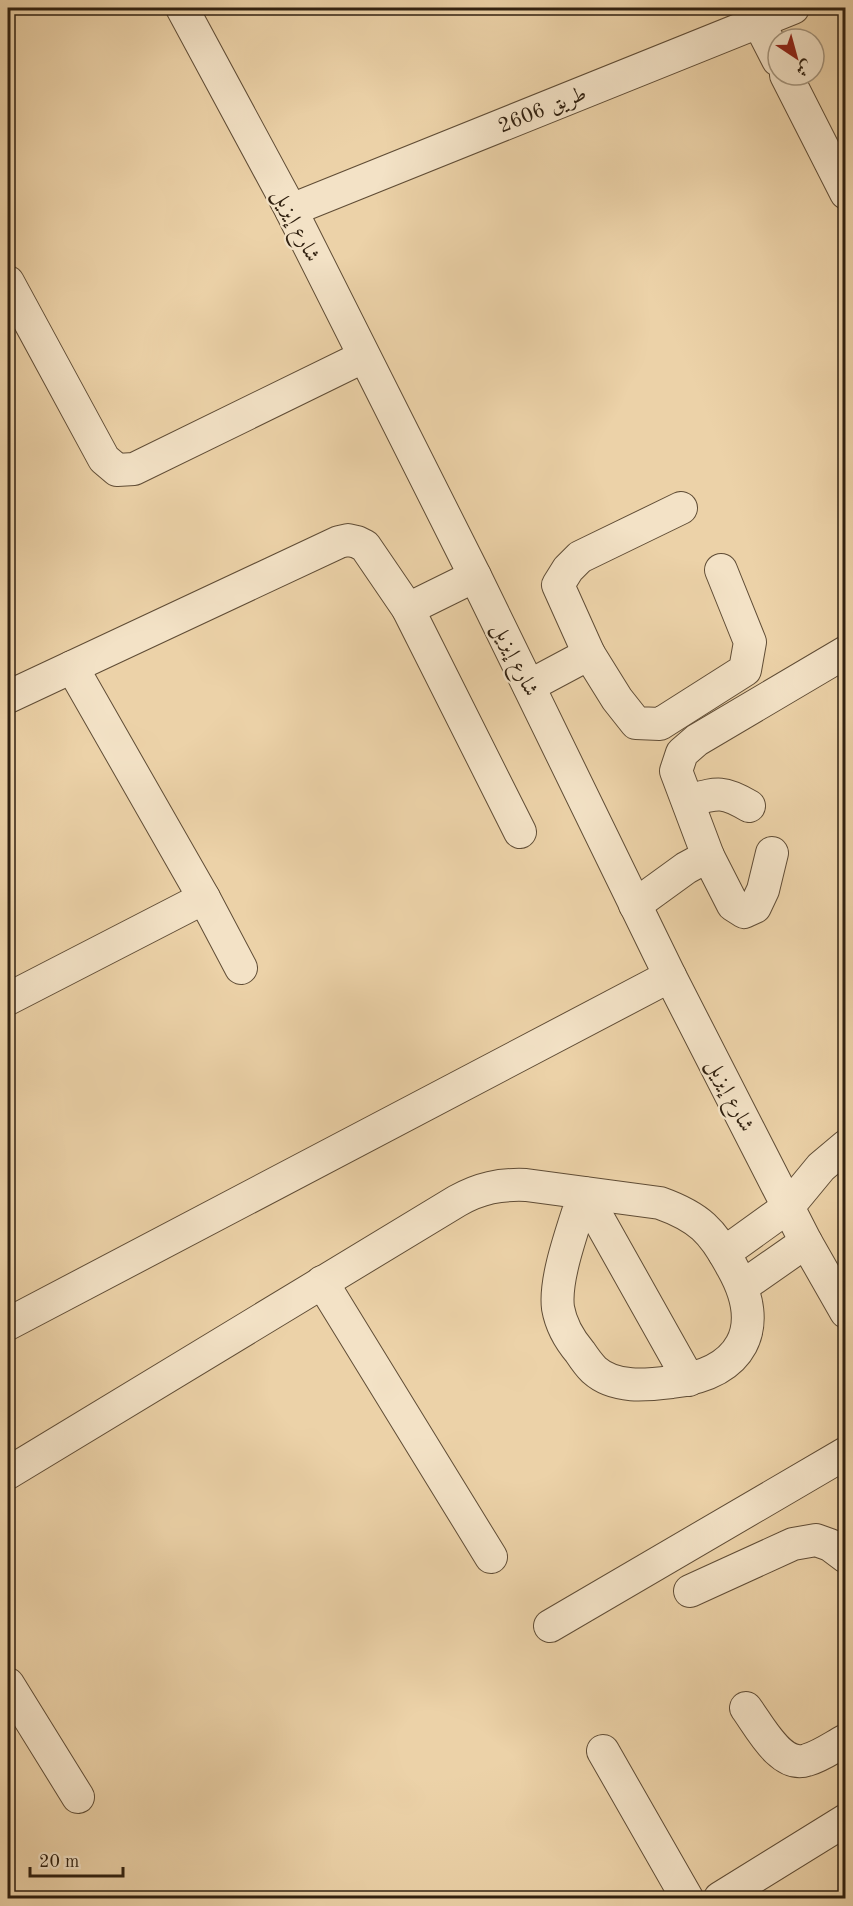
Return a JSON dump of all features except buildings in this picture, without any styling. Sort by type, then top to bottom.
[{"type":"street","name":"شارع إيزيل","points":[[182,8],[291,210],[475,576],[670,976],[806,1242],[846,1312]]},
{"type":"street","name":"طريق 2606","points":[[291,210],[793,8]]},
{"type":"street","points":[[759,21],[766,35]]},
{"type":"street","points":[[792,87],[846,193]]},
{"type":"street","points":[[8,282],[104,459],[117,470],[135,469],[363,357]]},
{"type":"street","points":[[681,508],[580,557],[568,569],[558,585],[590,654],[617,699],[636,723],[660,724],[745,670],[750,642],[721,570]]},
{"type":"street","points":[[8,697],[339,542],[348,540],[357,542],[371,553],[408,609],[520,832]]},
{"type":"street","points":[[408,609],[475,576]]},
{"type":"street","points":[[772,853],[763,890],[755,907],[744,912],[733,905],[708,856],[676,771],[682,753],[697,740],[846,652]]},
{"type":"street","points":[[529,686],[590,654]]},
{"type":"street","points":[[72,667],[204,898],[241,968]]},
{"type":"street","points":[[688,801],[716,793],[731,796],[749,806]]},
{"type":"street","points":[[635,905],[686,868],[708,856]]},
{"type":"street","points":[[8,999],[204,898]]},
{"type":"street","points":[[8,1324],[670,976]]},
{"type":"street","points":[[724,1252],[788,1207],[821,1167],[846,1146]]},
{"type":"street","points":[[8,1473],[473,1192],[490,1186],[508,1184],[584,1193],[660,1203],[678,1209],[710,1231],[743,1286],[748,1310],[747,1328],[741,1346],[729,1361],[714,1371],[689,1380],[645,1386],[612,1380],[595,1370],[567,1335],[558,1307],[562,1267],[584,1193]]},
{"type":"street","points":[[584,1193],[689,1380]]},
{"type":"street","points":[[743,1286],[806,1242]]},
{"type":"street","points":[[322,1282],[491,1557]]},
{"type":"street","points":[[550,1626],[846,1453]]},
{"type":"street","points":[[690,1591],[793,1544],[816,1540],[830,1545],[846,1557]]},
{"type":"street","points":[[8,1684],[78,1797]]},
{"type":"street","points":[[746,1708],[780,1754],[794,1761],[810,1760],[846,1740]]},
{"type":"street","points":[[603,1751],[687,1899]]},
{"type":"street","points":[[732,1896],[846,1820]]}]
